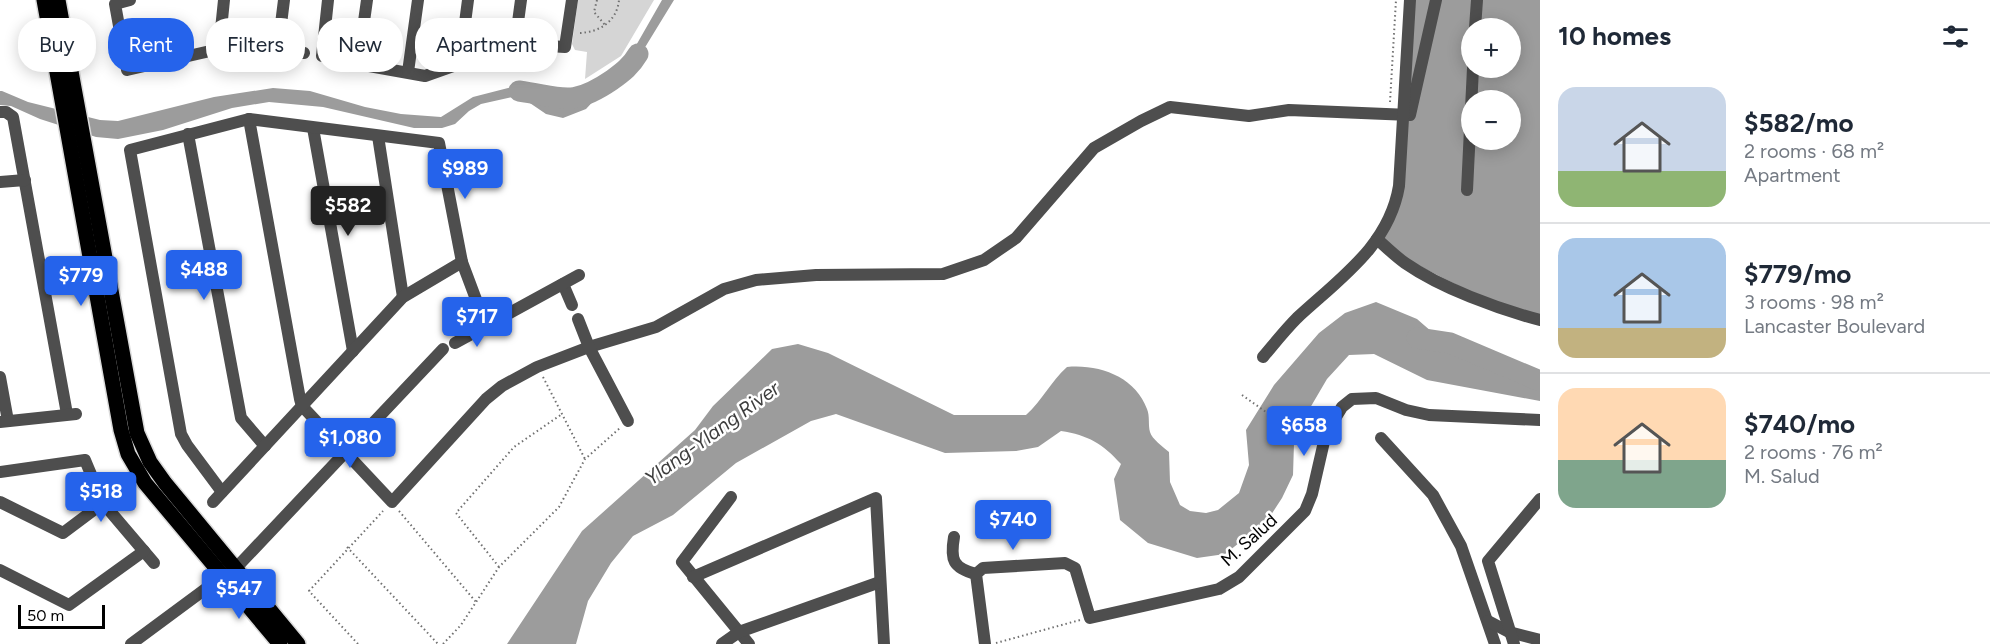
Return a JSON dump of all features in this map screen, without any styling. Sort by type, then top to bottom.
[{"type":"main road","points":[[44,0],[65,130],[121,430],[128,454],[145,483],[250,597],[298,644]]},
{"type":"main road","points":[[58,0],[137,433],[150,462],[229,572]]},
{"type":"main road","points":[[250,597],[280,644]]},
{"type":"street","points":[[130,0],[115,4],[127,70],[219,49],[224,0]]},
{"type":"street","points":[[282,18],[285,0]]},
{"type":"street","points":[[326,18],[328,0]]},
{"type":"street","points":[[367,0],[358,64],[425,76],[434,72]]},
{"type":"street","points":[[408,72],[418,0]]},
{"type":"street","points":[[466,18],[468,0]]},
{"type":"street","points":[[519,18],[521,0]]},
{"type":"street","points":[[558,47],[566,47],[572,0]]},
{"type":"street","points":[[1263,357],[1290,325],[1353,269],[1388,222],[1397,196],[1410,0]]},
{"type":"street","points":[[249,119],[297,389],[302,406],[392,502],[486,399],[502,386],[537,367],[589,347],[656,327],[724,289],[756,280],[816,275],[943,274],[984,260],[1016,238],[1094,148],[1170,107],[1249,116],[1289,110],[1410,115],[1436,0]]},
{"type":"street","points":[[1476,18],[1477,0]]},
{"type":"street","points":[[1467,190],[1473,78]]},
{"type":"street","points":[[0,112],[6,112],[13,117],[71,414],[4,422],[0,377]]},
{"type":"street","points":[[222,492],[181,434],[130,150],[249,119],[439,143],[462,262],[486,326]]},
{"type":"street","points":[[313,128],[353,351]]},
{"type":"street","points":[[189,134],[241,418],[265,446]]},
{"type":"street","points":[[378,136],[404,297]]},
{"type":"street","points":[[0,182],[25,180]]},
{"type":"street","points":[[1377,239],[1403,262],[1426,275],[1498,306],[1540,320]]},
{"type":"street","points":[[213,502],[404,297],[462,262]]},
{"type":"street","points":[[130,644],[229,572],[449,346],[579,275]]},
{"type":"street","points":[[563,284],[572,305]]},
{"type":"street","points":[[578,319],[589,347],[628,421]]},
{"type":"street","name":"M. Salud","points":[[1090,618],[1220,589],[1239,577],[1305,511],[1312,494],[1326,433],[1342,407],[1352,399],[1376,398],[1406,410],[1429,415],[1540,420]]},
{"type":"street","points":[[1381,438],[1433,495],[1461,546],[1495,644]]},
{"type":"street","points":[[0,472],[85,460],[104,503],[154,563]]},
{"type":"street","points":[[731,497],[682,562],[749,644]]},
{"type":"street","points":[[693,577],[876,498],[884,644]]},
{"type":"street","points":[[1514,644],[1488,561],[1540,499]]},
{"type":"street","points":[[0,502],[63,533],[104,503]]},
{"type":"street","points":[[954,537],[952,549],[954,562],[961,570],[976,574]]},
{"type":"street","points":[[0,570],[69,605],[144,551]]},
{"type":"street","points":[[976,574],[983,568],[1065,563],[1075,568],[1090,618]]},
{"type":"street","points":[[976,574],[985,644]]},
{"type":"street","points":[[722,644],[739,632],[880,582]]},
{"type":"street","points":[[1488,621],[1509,632],[1540,640]]},
{"type":"path","points":[[597,0],[594,12],[605,26]]},
{"type":"path","points":[[568,31],[591,33],[605,26],[612,19],[619,0]]},
{"type":"path","points":[[1389,114],[1396,0]]},
{"type":"path","points":[[537,367],[585,459]]},
{"type":"path","points":[[1242,395],[1301,437]]},
{"type":"path","points":[[499,567],[456,513],[514,447],[562,414]]},
{"type":"path","points":[[443,644],[461,625],[499,567],[559,507],[585,459],[628,421]]},
{"type":"path","points":[[358,644],[309,591],[347,547],[392,502],[476,603]]},
{"type":"path","points":[[347,547],[438,644]]},
{"type":"path","points":[[993,644],[1090,618]]},
{"type":"shaded area","points":[[578,0],[654,0],[621,56],[585,79],[587,52],[575,50],[572,44]]},
{"type":"water","points":[[662,0],[674,0],[625,80],[599,95],[586,109],[563,118],[546,114],[524,99],[512,97],[481,104],[455,124],[442,128],[414,128],[323,107],[269,102],[232,108],[163,130],[118,139],[96,137],[40,119],[11,106],[0,105],[0,91],[2,91],[28,102],[100,120],[118,121],[214,97],[273,88],[310,91],[365,107],[401,114],[441,117],[473,97],[520,85],[562,102],[577,99],[618,77]]},
{"type":"water","points":[[1407,0],[1540,0],[1540,323],[1523,319],[1371,241],[1388,212],[1396,177]]},
{"type":"water","points":[[1376,302],[1417,319],[1447,345],[1489,369],[1540,373],[1540,401],[1427,380],[1374,354],[1349,355],[1327,379],[1310,408],[1294,443],[1293,475],[1267,521],[1225,554],[1197,558],[1148,543],[1120,520],[1114,479],[1121,464],[1108,451],[1087,438],[1061,431],[1038,447],[1016,451],[945,453],[836,414],[811,421],[736,463],[673,515],[633,536],[611,563],[588,601],[576,644],[507,644],[582,531],[695,430],[713,406],[772,349],[798,344],[828,353],[954,415],[1026,415],[1067,367],[1092,368],[1115,375],[1125,381],[1141,398],[1148,412],[1151,435],[1169,452],[1170,482],[1180,505],[1190,511],[1206,513],[1218,510],[1239,493],[1249,465],[1246,430],[1274,385],[1319,333],[1345,313]]},
{"type":"waterway","points":[[519,91],[557,98],[586,94],[620,74],[638,54]]},
{"type":"waterway","name":"Ylang-Ylang River","points":[[1417,338],[1450,343],[1540,381]]}]
